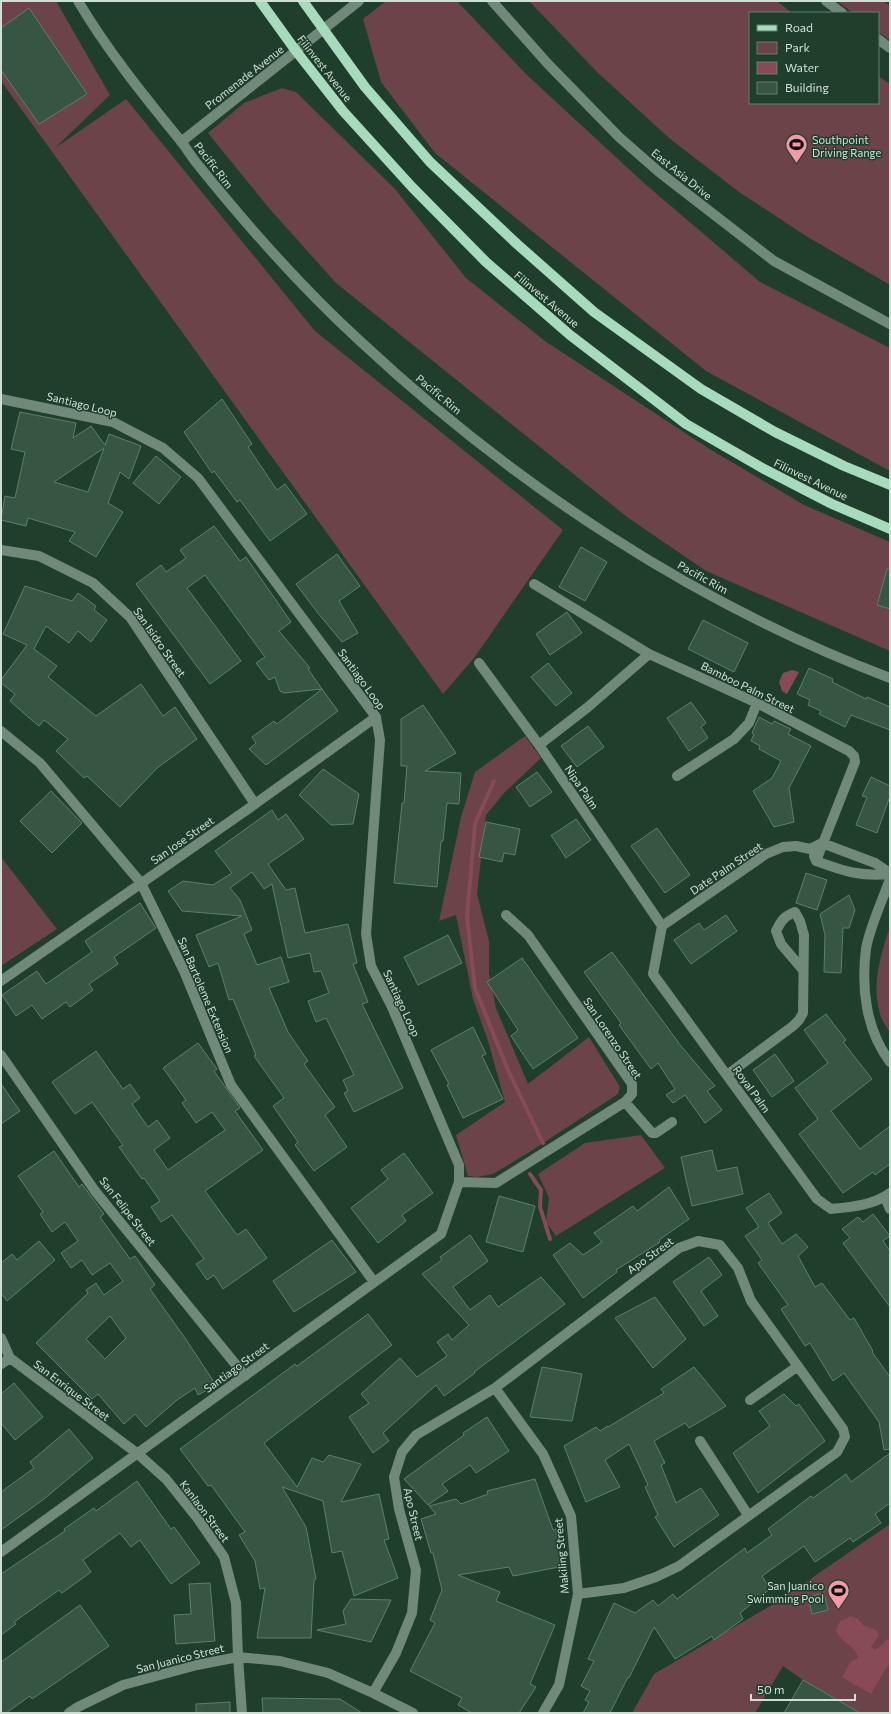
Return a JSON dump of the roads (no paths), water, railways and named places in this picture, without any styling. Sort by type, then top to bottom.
[{"type":"main road","name":"Filinvest Avenue","points":[[260,1],[296,51],[343,111],[412,187],[486,262],[570,335],[686,424],[771,473],[832,504],[890,529]]},
{"type":"main road","name":"Filinvest Avenue","points":[[303,1],[365,86],[430,162],[517,244],[594,312],[708,393],[775,432],[844,466],[890,485]]},
{"type":"street","name":"Promenade Avenue","points":[[181,142],[359,1]]},
{"type":"street","name":"East Asia Drive","points":[[492,1],[554,70],[619,137],[659,172],[774,261],[890,324]]},
{"type":"street","points":[[826,1],[841,12]]},
{"type":"street","name":"Pacific Rim","points":[[81,2],[138,87],[197,164],[259,237],[359,341],[418,393],[520,475],[612,537],[734,608],[809,644],[890,678]]},
{"type":"street","points":[[879,40],[890,48]]},
{"type":"street","name":"Santiago Loop","points":[[1,399],[113,422],[162,448],[198,478],[376,717],[380,740],[366,934],[371,966],[392,1007],[459,1165],[459,1182]]},
{"type":"street","name":"San Isidro Street","points":[[1,550],[39,556],[93,583],[130,617],[255,804]]},
{"type":"street","name":"Bamboo Palm Street","points":[[534,584],[649,654],[757,703],[850,751],[854,756],[855,762],[816,861]]},
{"type":"street","points":[[539,745],[588,707],[649,654]]},
{"type":"street","name":"Nipa Palm","points":[[479,664],[539,745],[662,926]]},
{"type":"street","points":[[678,776],[734,739],[749,723],[757,703]]},
{"type":"street","name":"San Jose Street","points":[[1,981],[255,804],[376,717]]},
{"type":"street","name":"San Bartoleme Extension","points":[[1,731],[40,763],[141,883],[184,971],[231,1085],[374,1282]]},
{"type":"street","points":[[822,843],[875,863],[890,874],[871,876],[852,873],[816,861],[810,849],[822,843]]},
{"type":"street","name":"Date Palm Street","points":[[662,926],[766,854],[783,847],[796,846],[810,849]]},
{"type":"street","points":[[890,879],[866,948],[864,988],[867,1011],[874,1033],[890,1062]]},
{"type":"street","points":[[727,1075],[793,1026],[803,1013],[804,935],[800,921],[794,912],[786,916],[781,921],[776,931],[780,944],[803,970]]},
{"type":"street","name":"San Lorenzo Street","points":[[506,915],[528,935],[632,1084],[632,1094],[625,1102]]},
{"type":"street","name":"Royal Palm","points":[[662,926],[653,974],[818,1199],[831,1209],[855,1206],[887,1195]]},
{"type":"street","name":"San Felipe Street","points":[[1,1055],[95,1191],[245,1376]]},
{"type":"street","points":[[459,1182],[496,1183],[625,1102],[652,1133],[656,1133],[672,1122]]},
{"type":"street","name":"Santiago Street","points":[[1,1552],[441,1234],[459,1182]]},
{"type":"street","points":[[887,1195],[890,1209]]},
{"type":"street","name":"Apo Street","points":[[373,1693],[396,1653],[412,1613],[416,1570],[399,1509],[394,1477],[402,1452],[416,1435],[495,1388],[679,1248],[698,1241],[720,1245],[738,1268],[751,1301],[843,1429],[845,1437],[837,1452],[679,1566],[656,1578],[624,1588],[578,1594]]},
{"type":"street","name":"San Enrique Street","points":[[1,1338],[10,1358],[138,1454]]},
{"type":"street","points":[[1,1364],[10,1358]]},
{"type":"street","points":[[750,1400],[798,1366]]},
{"type":"street","name":"Makiling Street","points":[[495,1388],[543,1454],[571,1516],[578,1594],[559,1685],[543,1713]]},
{"type":"street","points":[[700,1441],[748,1515]]},
{"type":"street","name":"Kanlaon Street","points":[[138,1454],[166,1479],[198,1519],[224,1557],[236,1603],[242,1713]]},
{"type":"street","name":"San Juanico Street","points":[[69,1713],[123,1685],[197,1665],[238,1657],[280,1661],[328,1673],[413,1713]]},
{"type":"water","points":[[792,670],[799,672],[787,694],[782,691],[779,682],[783,673]]},
{"type":"water","points":[[851,1616],[858,1619],[863,1625],[876,1630],[879,1635],[871,1647],[875,1650],[887,1639],[890,1641],[890,1665],[886,1668],[871,1694],[842,1677],[851,1661],[858,1658],[854,1650],[838,1635],[836,1630],[840,1621]]},
{"type":"waterway","points":[[494,781],[475,824],[467,917],[475,988],[507,1068],[543,1143]]},
{"type":"waterway","points":[[530,1174],[541,1190],[540,1207],[550,1239]]},
{"type":"place","name":"Southpoint Driving Range","points":[[797,164]]},
{"type":"place","name":"San Juanico Swimming Pool","points":[[839,1610]]}]
